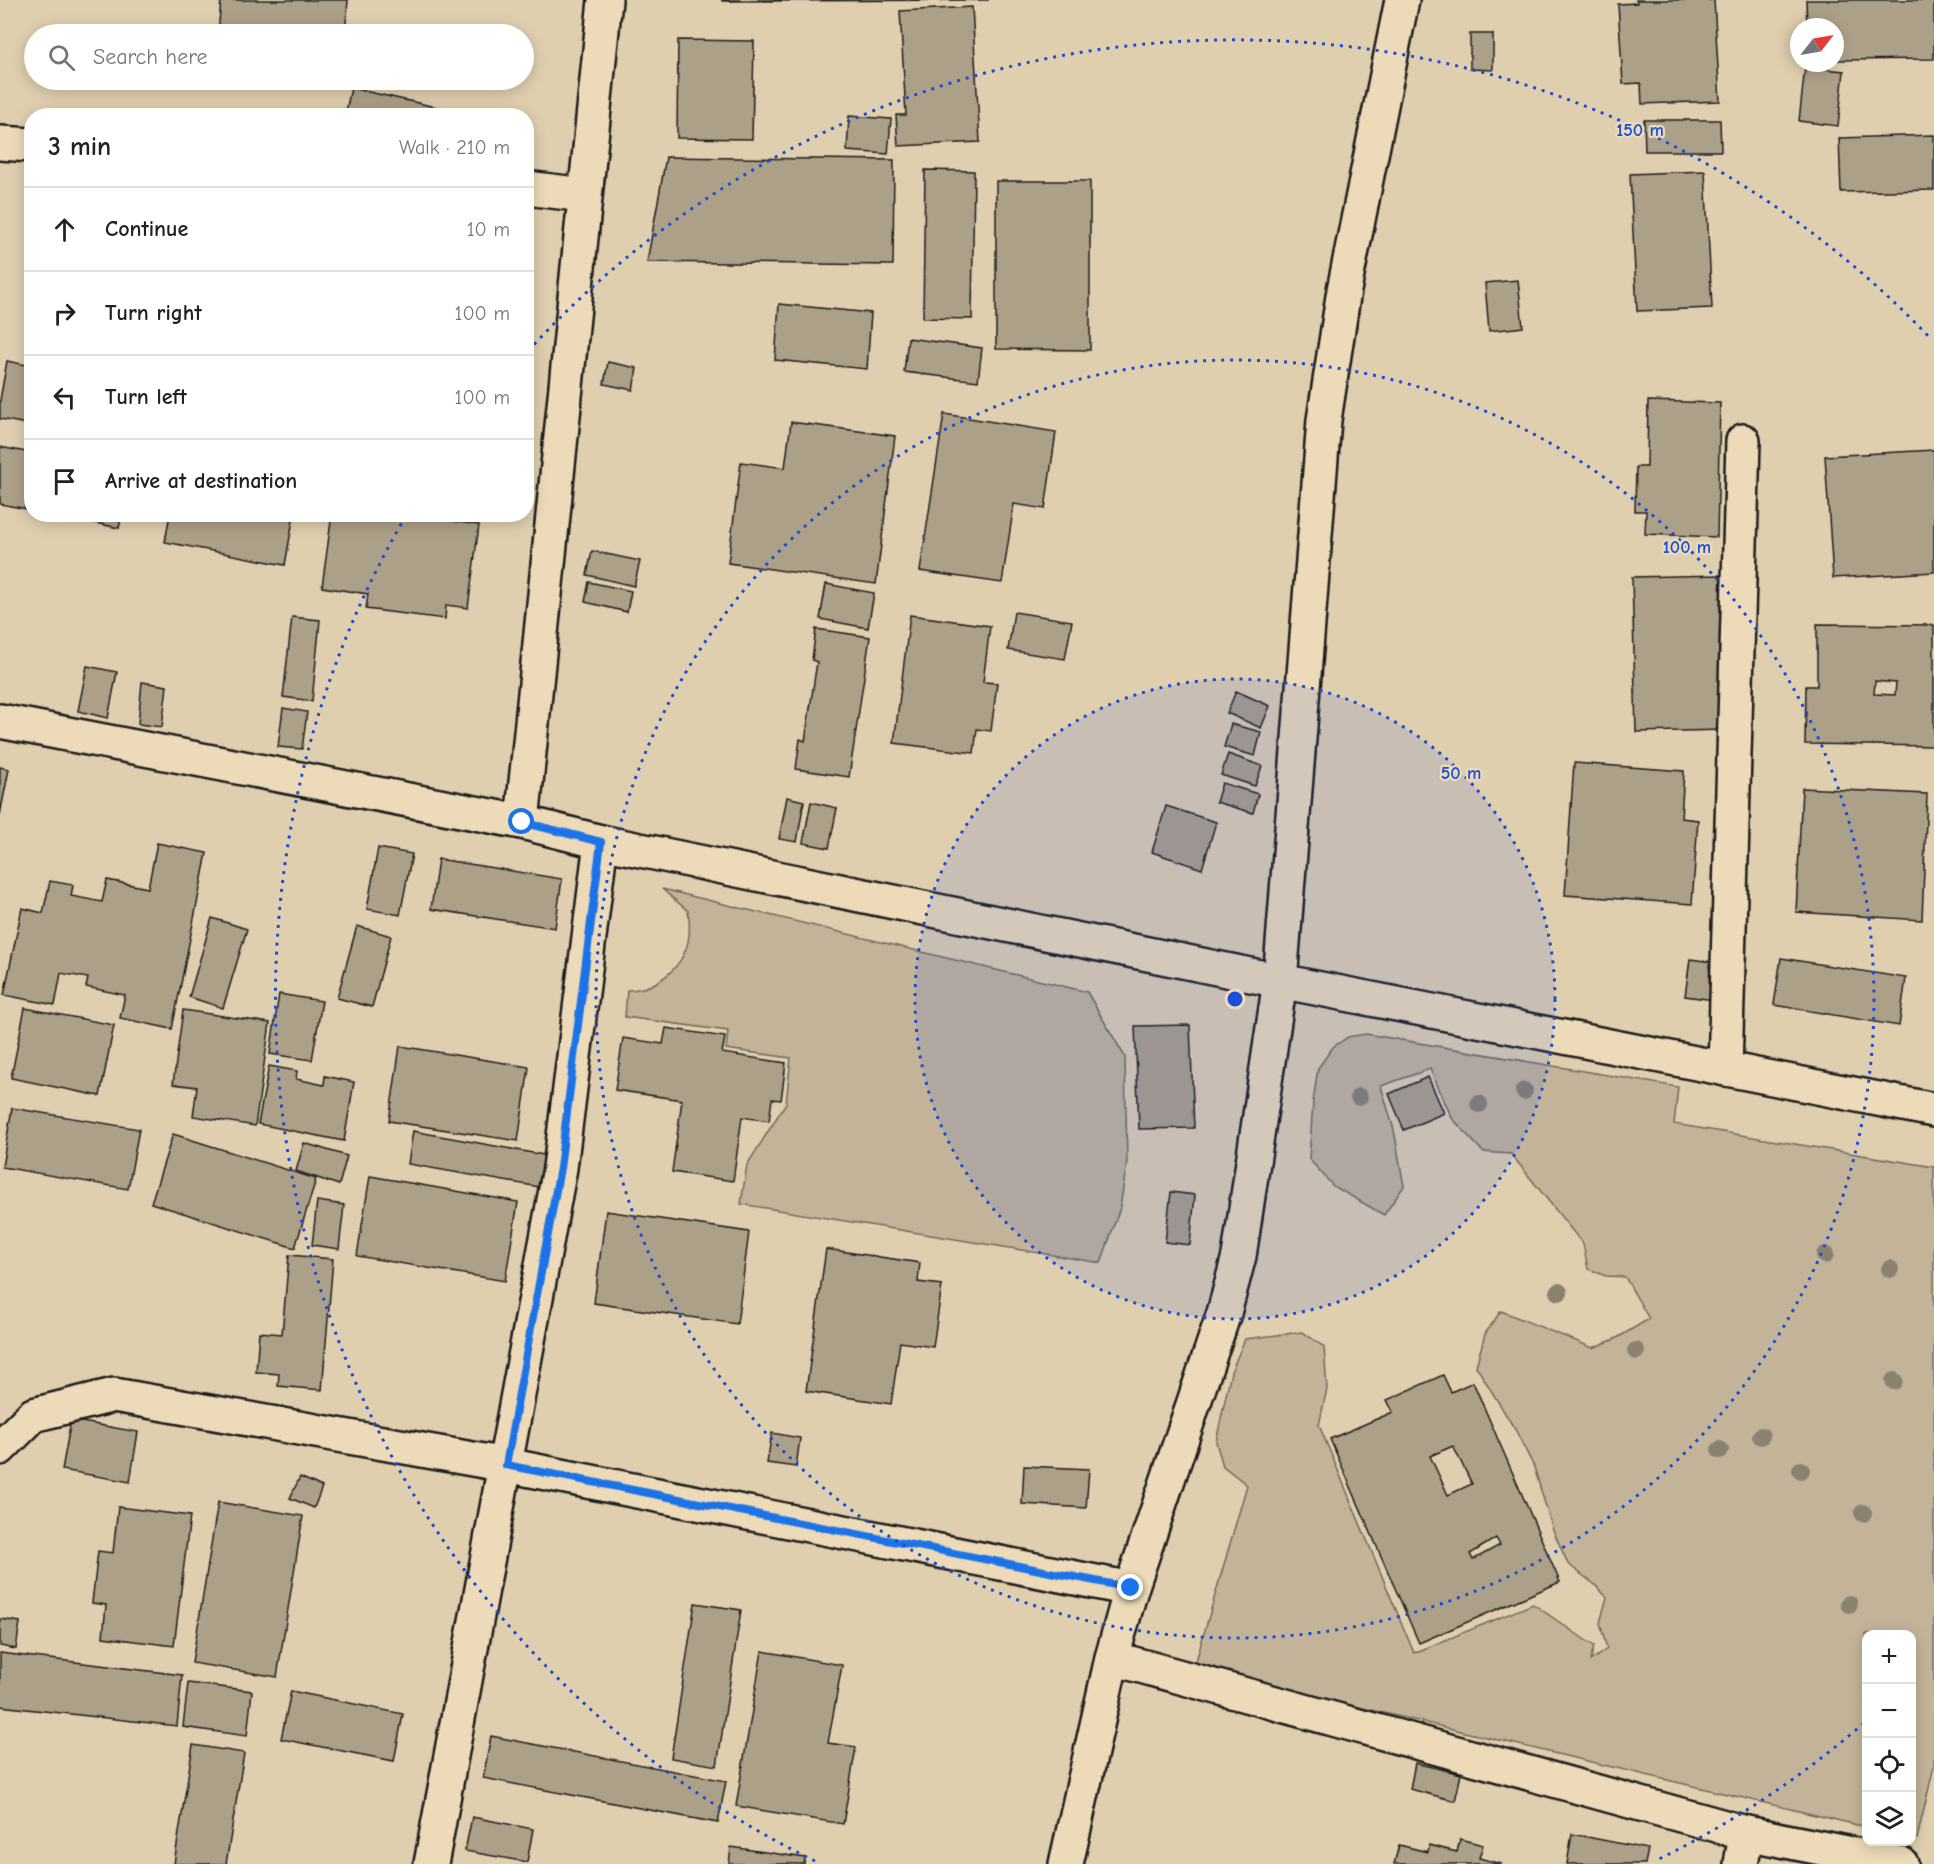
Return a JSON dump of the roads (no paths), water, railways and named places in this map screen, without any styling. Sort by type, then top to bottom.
[{"type":"street","points":[[522,822],[605,0]]},
{"type":"street","points":[[1066,1864],[1112,1658],[1131,1588],[1224,1313],[1239,1256],[1280,981],[1324,420],[1344,290],[1402,0]]},
{"type":"street","points":[[0,143],[24,144]]},
{"type":"street","points":[[534,189],[585,195]]},
{"type":"street","points":[[1725,1069],[1743,441]]},
{"type":"street","points":[[0,721],[522,822],[601,842],[1280,981],[1934,1110]]},
{"type":"street","points":[[431,1864],[560,1168],[601,842]]},
{"type":"street","points":[[0,1448],[33,1415],[114,1395],[506,1465],[1131,1588]]},
{"type":"street","points":[[1112,1658],[1743,1849],[1900,1864]]}]
